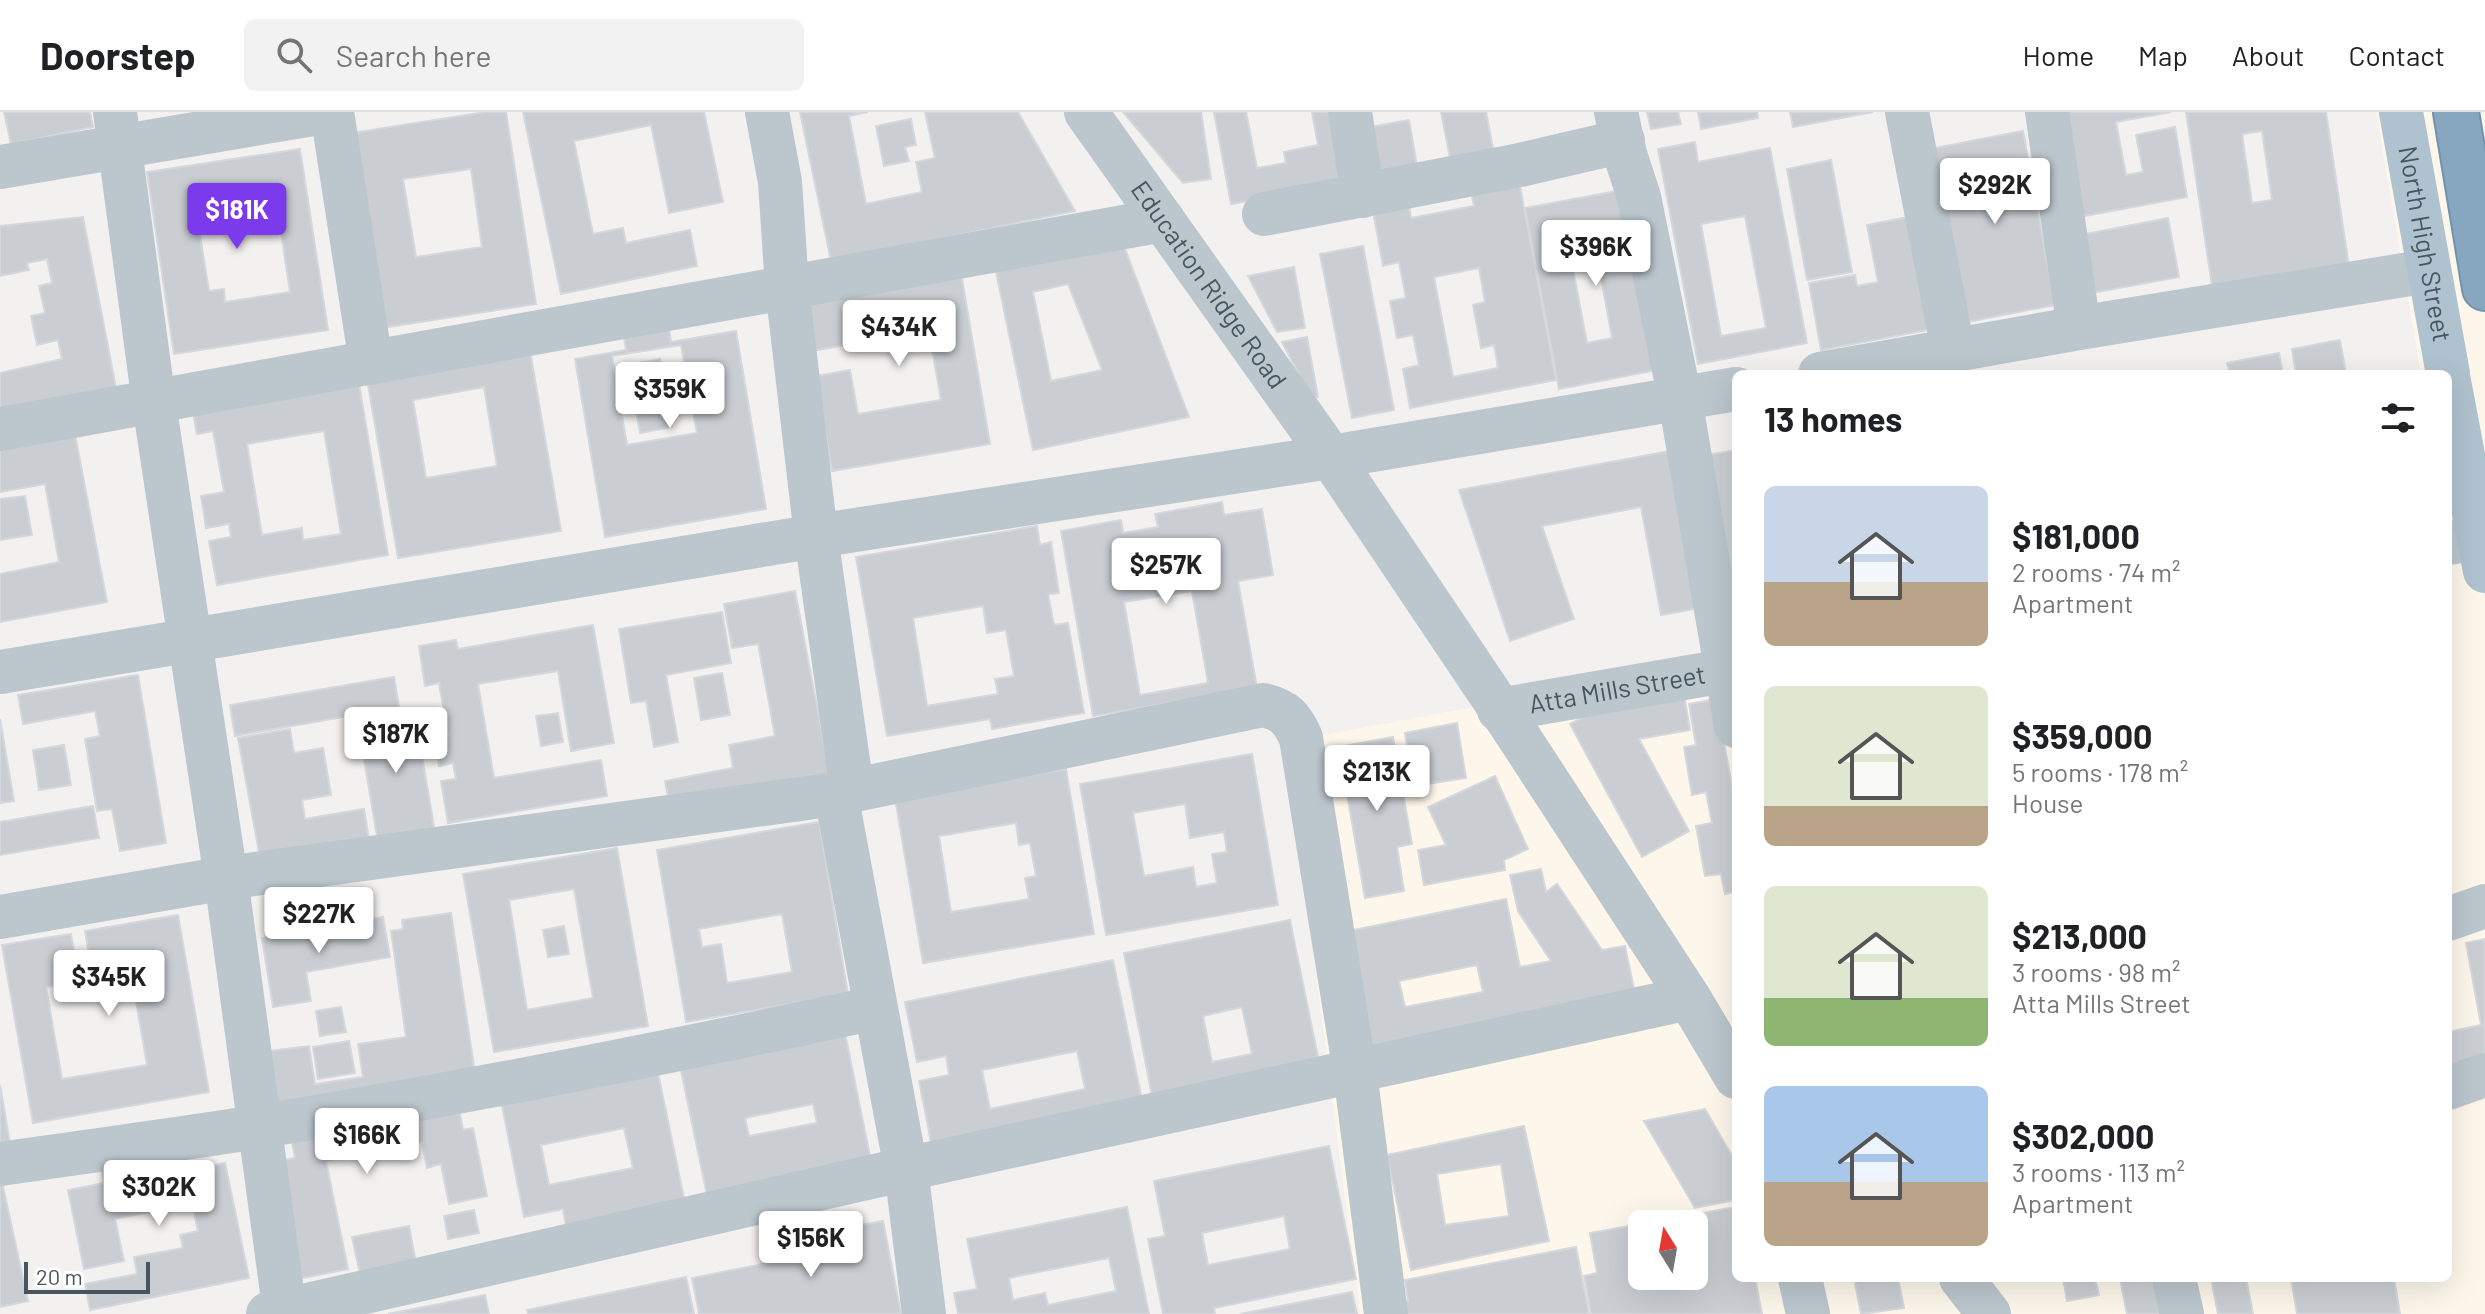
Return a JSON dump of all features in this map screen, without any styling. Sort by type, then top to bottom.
[{"type":"highway","points":[[2456,112],[2485,288]]},
{"type":"main road","name":"North High Street","points":[[2401,112],[2447,370]]},
{"type":"main road","name":"North High Street","points":[[2452,406],[2471,551]]},
{"type":"street","points":[[0,167],[118,129],[325,112]]},
{"type":"street","points":[[332,112],[371,363]]},
{"type":"street","points":[[767,112],[780,182],[787,287],[844,792],[875,1008],[906,1169],[924,1314]]},
{"type":"street","name":"Education Ridge Road","points":[[1086,112],[1331,457],[1689,998],[1732,1070]]},
{"type":"street","points":[[1350,112],[1363,196]]},
{"type":"street","points":[[1907,112],[1953,350]]},
{"type":"street","points":[[2047,112],[2079,328]]},
{"type":"street","points":[[1264,214],[1520,165],[1619,126],[1639,197],[1731,670]]},
{"type":"street","points":[[118,129],[154,403],[261,1126],[279,1313],[906,1169],[1689,998]]},
{"type":"street","points":[[0,429],[1163,220]]},
{"type":"street","points":[[1842,370],[2428,271]]},
{"type":"street","points":[[0,672],[816,536],[1331,457],[1732,390]]},
{"type":"street","name":"Atta Mills Street","points":[[1499,710],[1731,670]]},
{"type":"street","points":[[0,917],[226,878],[844,792],[1263,705],[1281,709],[1293,721],[1301,738],[1355,1072],[1386,1314]]},
{"type":"street","points":[[0,1164],[261,1126],[661,1054],[875,1008]]},
{"type":"street","points":[[2452,1087],[2485,1075]]},
{"type":"street","points":[[1801,1282],[1808,1314]]},
{"type":"street","points":[[1964,1282],[1989,1314]]},
{"type":"street","points":[[2175,1282],[2182,1314]]},
{"type":"shaded area","points":[[2376,112],[2485,112],[2485,1314],[1360,1314],[1286,742],[1732,659],[1732,1282],[2452,1282],[2452,370],[2420,370]]},
{"type":"building","points":[[4,112],[90,112],[93,127],[11,144]]},
{"type":"building","points":[[486,112],[506,112],[536,304],[375,329],[345,134]],"holes":[[[471,169],[482,247],[416,257],[403,179]]]},
{"type":"building","points":[[523,112],[704,112],[723,202],[669,213],[651,125],[574,141],[593,234],[623,228],[626,243],[690,230],[697,266],[561,294]]},
{"type":"building","points":[[800,112],[868,112],[849,116],[866,204],[922,192],[916,162],[935,158],[925,112],[1018,112],[1075,211],[831,261]]},
{"type":"building","points":[[1123,112],[1201,112],[1211,179],[1183,183]]},
{"type":"building","points":[[1214,112],[1246,112],[1257,168],[1286,163],[1284,152],[1318,145],[1312,112],[1341,112],[1354,182],[1231,204]]},
{"type":"building","points":[[1441,112],[1486,112],[1496,164],[1453,173]]},
{"type":"building","points":[[1647,112],[1678,112],[1681,124],[1651,129]]},
{"type":"building","points":[[1698,112],[1757,112],[1758,118],[1701,129]]},
{"type":"building","points":[[1790,112],[1873,112],[1793,127]]},
{"type":"building","points":[[2055,112],[2171,112],[2116,122],[2126,175],[2143,172],[2136,135],[2175,127],[2187,197],[2074,218]]},
{"type":"building","points":[[2186,112],[2326,112],[2349,267],[2212,286]],"holes":[[[2262,131],[2272,200],[2252,203],[2242,134]]]},
{"type":"building","points":[[911,119],[916,145],[905,147],[909,161],[884,166],[876,126]]},
{"type":"building","points":[[1409,120],[1417,166],[1368,175],[1360,129]]},
{"type":"building","points":[[2023,131],[2055,305],[1967,322],[1935,148]]},
{"type":"building","points":[[1695,142],[1698,162],[1770,148],[1807,343],[1698,364],[1658,149]],"holes":[[[1745,216],[1766,328],[1721,336],[1701,224]]]},
{"type":"building","points":[[300,149],[328,330],[174,354],[147,172]],"holes":[[[276,198],[290,292],[225,302],[224,289],[209,291],[196,211]]]},
{"type":"building","points":[[1831,160],[1852,272],[1807,280],[1787,169]]},
{"type":"building","points":[[1517,170],[1556,380],[1410,408],[1403,369],[1419,365],[1413,335],[1397,338],[1390,301],[1406,298],[1399,262],[1383,266],[1372,205],[1408,199],[1411,218],[1474,206],[1469,179]],"holes":[[[1479,268],[1485,302],[1473,305],[1481,348],[1494,345],[1498,368],[1453,377],[1434,277]]]},
{"type":"building","points":[[1633,188],[1667,368],[1559,389],[1525,208]],"holes":[[[1596,250],[1612,338],[1587,343],[1570,254]]]},
{"type":"building","points":[[1913,216],[1933,329],[1821,350],[1809,283],[1855,275],[1857,286],[1878,282],[1867,225]]},
{"type":"building","points":[[83,217],[116,388],[0,411],[0,373],[62,359],[58,340],[37,345],[31,316],[45,313],[39,286],[52,283],[47,259],[27,263],[29,270],[0,276],[0,226]]},
{"type":"building","points":[[2168,218],[2179,277],[2081,295],[2070,237]]},
{"type":"building","points":[[1122,241],[1189,417],[1033,450],[995,267]],"holes":[[[1068,284],[1102,370],[1051,381],[1033,292]]]},
{"type":"building","points":[[1363,246],[1394,410],[1352,418],[1320,254]]},
{"type":"building","points":[[960,267],[990,444],[832,471],[816,376],[850,370],[858,414],[941,400],[929,331],[811,351],[802,294]]},
{"type":"building","points":[[1294,267],[1305,328],[1277,332],[1248,276]]},
{"type":"building","points":[[667,317],[671,342],[736,331],[766,509],[605,537],[575,359],[626,350],[622,325]],"holes":[[[681,345],[697,433],[627,445],[612,356]]]},
{"type":"building","points":[[1307,337],[1318,397],[1311,398],[1282,342]]},
{"type":"building","points":[[2340,340],[2345,370],[2295,370],[2292,349]]},
{"type":"building","points":[[530,351],[561,531],[398,558],[367,379]],"holes":[[[484,387],[497,466],[426,478],[413,400]]]},
{"type":"building","points":[[2279,353],[2282,370],[2229,370],[2227,363]]},
{"type":"building","points":[[660,359],[672,427],[640,433],[628,365]]},
{"type":"building","points":[[358,378],[388,555],[217,585],[209,541],[231,537],[229,524],[206,528],[201,496],[224,492],[213,431],[197,434],[192,406]],"holes":[[[324,431],[341,534],[303,540],[302,528],[262,535],[247,444]]]},
{"type":"building","points":[[73,424],[107,602],[0,622],[0,574],[59,562],[45,484],[0,492],[0,437]]},
{"type":"building","points":[[1676,450],[1705,607],[1661,615],[1641,507],[1542,526],[1574,619],[1510,641],[1459,490]]},
{"type":"building","points":[[1732,451],[1732,625],[1696,457]]},
{"type":"building","points":[[25,496],[32,535],[0,540],[0,499]]},
{"type":"building","points":[[1222,502],[1224,515],[1262,509],[1273,575],[1238,581],[1257,688],[1093,716],[1061,531],[1121,520],[1123,533],[1158,527],[1155,514]],"holes":[[[1192,591],[1208,683],[1140,695],[1124,602]]]},
{"type":"building","points":[[1037,526],[1040,545],[1051,542],[1059,593],[1048,594],[1054,625],[1068,623],[1084,713],[992,729],[990,719],[887,736],[856,557]],"holes":[[[983,606],[987,633],[1006,630],[1014,676],[995,679],[998,694],[927,706],[913,618]]]},
{"type":"building","points":[[795,591],[830,775],[670,806],[665,781],[733,768],[729,745],[775,736],[758,644],[732,648],[724,604]]},
{"type":"building","points":[[722,612],[731,663],[666,675],[678,742],[654,747],[646,701],[631,703],[619,629]]},
{"type":"building","points":[[593,625],[614,743],[571,751],[558,671],[478,684],[494,778],[601,760],[607,796],[448,823],[441,781],[456,779],[453,763],[439,766],[434,737],[448,735],[439,683],[425,686],[419,646],[456,640],[458,649]]},
{"type":"building","points":[[722,673],[730,715],[701,720],[694,678]]},
{"type":"building","points":[[138,675],[166,843],[120,851],[112,809],[97,811],[85,739],[100,736],[95,711],[23,724],[18,695]]},
{"type":"building","points":[[394,677],[399,707],[235,736],[230,705]]},
{"type":"building","points":[[1684,694],[1690,730],[1639,739],[1689,831],[1642,857],[1570,724],[1594,712]]},
{"type":"building","points":[[1716,699],[1732,786],[1732,893],[1725,894],[1721,874],[1705,876],[1696,826],[1712,823],[1706,792],[1692,795],[1684,747],[1696,745],[1689,704]]},
{"type":"building","points":[[414,708],[435,833],[378,842],[357,718]]},
{"type":"building","points":[[558,713],[563,742],[541,746],[536,716]]},
{"type":"building","points":[[0,719],[14,801],[0,803]]},
{"type":"building","points":[[1457,723],[1466,778],[1414,786],[1405,733]]},
{"type":"building","points":[[290,729],[294,753],[323,748],[331,795],[302,800],[305,819],[364,809],[369,839],[260,858],[238,738]]},
{"type":"building","points":[[1393,737],[1412,844],[1397,847],[1404,891],[1365,898],[1339,747]]},
{"type":"building","points":[[64,745],[71,785],[39,790],[33,750]]},
{"type":"building","points":[[1252,754],[1278,905],[1106,935],[1080,784]],"holes":[[[1185,804],[1190,838],[1224,832],[1227,852],[1212,854],[1217,883],[1196,887],[1193,867],[1144,876],[1133,813]]]},
{"type":"building","points":[[1066,769],[1094,934],[923,963],[895,798]],"holes":[[[1016,823],[1019,845],[1030,843],[1036,876],[1025,878],[1029,899],[951,912],[939,836]]]},
{"type":"building","points":[[1495,776],[1528,849],[1504,860],[1505,870],[1424,885],[1418,850],[1446,845],[1428,807]]},
{"type":"building","points":[[93,806],[99,838],[0,855],[0,822]]},
{"type":"building","points":[[819,822],[848,994],[686,1022],[657,850]],"holes":[[[782,914],[792,972],[727,983],[721,944],[702,947],[699,929]]]},
{"type":"building","points":[[617,848],[648,1026],[494,1052],[463,874]],"holes":[[[574,889],[593,998],[527,1010],[509,900]]]},
{"type":"building","points":[[1541,869],[1546,892],[1557,884],[1602,950],[1625,946],[1637,1003],[1370,1057],[1344,932],[1506,899],[1520,967],[1551,961],[1518,911],[1510,875]],"holes":[[[1477,965],[1483,992],[1405,1007],[1399,981]]]},
{"type":"building","points":[[451,913],[476,1080],[278,1110],[269,1051],[309,1046],[315,1084],[363,1077],[358,1044],[406,1037],[391,931],[403,929],[402,920]]},
{"type":"building","points":[[178,915],[209,1092],[33,1123],[2,945],[71,934],[79,981],[46,987],[62,1079],[147,1065],[131,972],[93,978],[85,931]]},
{"type":"building","points":[[383,917],[390,957],[306,972],[311,1001],[273,1007],[262,938]]},
{"type":"building","points":[[1290,920],[1321,1072],[1154,1106],[1124,953]],"holes":[[[1242,1007],[1252,1054],[1212,1062],[1203,1016]]]},
{"type":"building","points":[[564,926],[569,954],[548,957],[543,930]]},
{"type":"building","points":[[2485,939],[2485,1057],[2452,1063],[2452,1031],[2481,1025],[2466,943]]},
{"type":"building","points":[[1113,960],[1142,1100],[931,1142],[919,1081],[949,1075],[946,1056],[917,1062],[905,1002]],"holes":[[[1077,1051],[1085,1089],[990,1109],[982,1070]]]},
{"type":"building","points":[[341,1007],[346,1032],[320,1036],[316,1011]]},
{"type":"building","points":[[844,1028],[872,1166],[708,1200],[679,1061]],"holes":[[[813,1104],[817,1123],[749,1136],[745,1118]]]},
{"type":"building","points":[[349,1041],[355,1073],[318,1079],[313,1047]]},
{"type":"building","points":[[656,1063],[685,1203],[566,1227],[563,1209],[524,1217],[500,1095]],"holes":[[[624,1128],[633,1168],[549,1185],[541,1145]]]},
{"type":"building","points":[[0,1085],[10,1143],[0,1145]]},
{"type":"building","points":[[458,1103],[463,1130],[473,1128],[487,1196],[449,1204],[441,1164],[427,1168],[422,1142],[326,1161],[348,1269],[298,1279],[274,1162],[295,1158],[291,1137]]},
{"type":"building","points":[[1705,1109],[1732,1156],[1732,1201],[1695,1208],[1644,1121]]},
{"type":"building","points":[[1524,1126],[1549,1241],[1411,1270],[1387,1155]],"holes":[[[1501,1164],[1509,1216],[1445,1225],[1437,1174]]]},
{"type":"building","points":[[1329,1146],[1356,1279],[1214,1308],[1215,1314],[1163,1314],[1148,1239],[1165,1236],[1154,1181]],"holes":[[[1284,1216],[1290,1249],[1208,1265],[1202,1233]]]},
{"type":"building","points":[[184,1149],[189,1170],[225,1163],[249,1278],[90,1310],[85,1284],[137,1274],[134,1257],[183,1248],[180,1235],[198,1231],[192,1203],[115,1219],[124,1261],[84,1269],[68,1190],[104,1183],[101,1166]]},
{"type":"building","points":[[0,1173],[28,1301],[0,1307]]},
{"type":"building","points":[[1127,1207],[1149,1314],[958,1314],[954,1293],[977,1289],[967,1239]],"holes":[[[1109,1258],[1116,1291],[1048,1305],[1045,1293],[1013,1300],[1009,1278]]]},
{"type":"building","points":[[1732,1208],[1732,1282],[1756,1282],[1762,1314],[1591,1314],[1584,1276],[1597,1273],[1590,1233],[1628,1226],[1628,1290],[1708,1290],[1708,1212]]},
{"type":"building","points":[[474,1210],[479,1233],[448,1239],[444,1216]]},
{"type":"building","points":[[883,1221],[901,1314],[699,1314],[692,1278],[798,1257],[794,1238]]},
{"type":"building","points":[[409,1226],[416,1263],[360,1274],[352,1237]]},
{"type":"building","points":[[1576,1247],[1589,1314],[1392,1314],[1390,1304],[1408,1301],[1405,1280]]},
{"type":"building","points":[[686,1277],[694,1314],[528,1314],[527,1310]]},
{"type":"building","points":[[1855,1282],[1899,1282],[1904,1308],[1861,1314]]},
{"type":"building","points":[[2064,1282],[2096,1282],[2099,1295],[2067,1301]]},
{"type":"building","points":[[2121,1282],[2160,1282],[2166,1314],[2127,1314]]},
{"type":"building","points":[[2212,1282],[2247,1282],[2253,1314],[2218,1314]]},
{"type":"building","points":[[2292,1282],[2395,1282],[2400,1314],[2297,1314]]},
{"type":"building","points":[[1352,1292],[1357,1314],[1240,1314]]},
{"type":"building","points":[[485,1295],[489,1314],[388,1314]]}]
